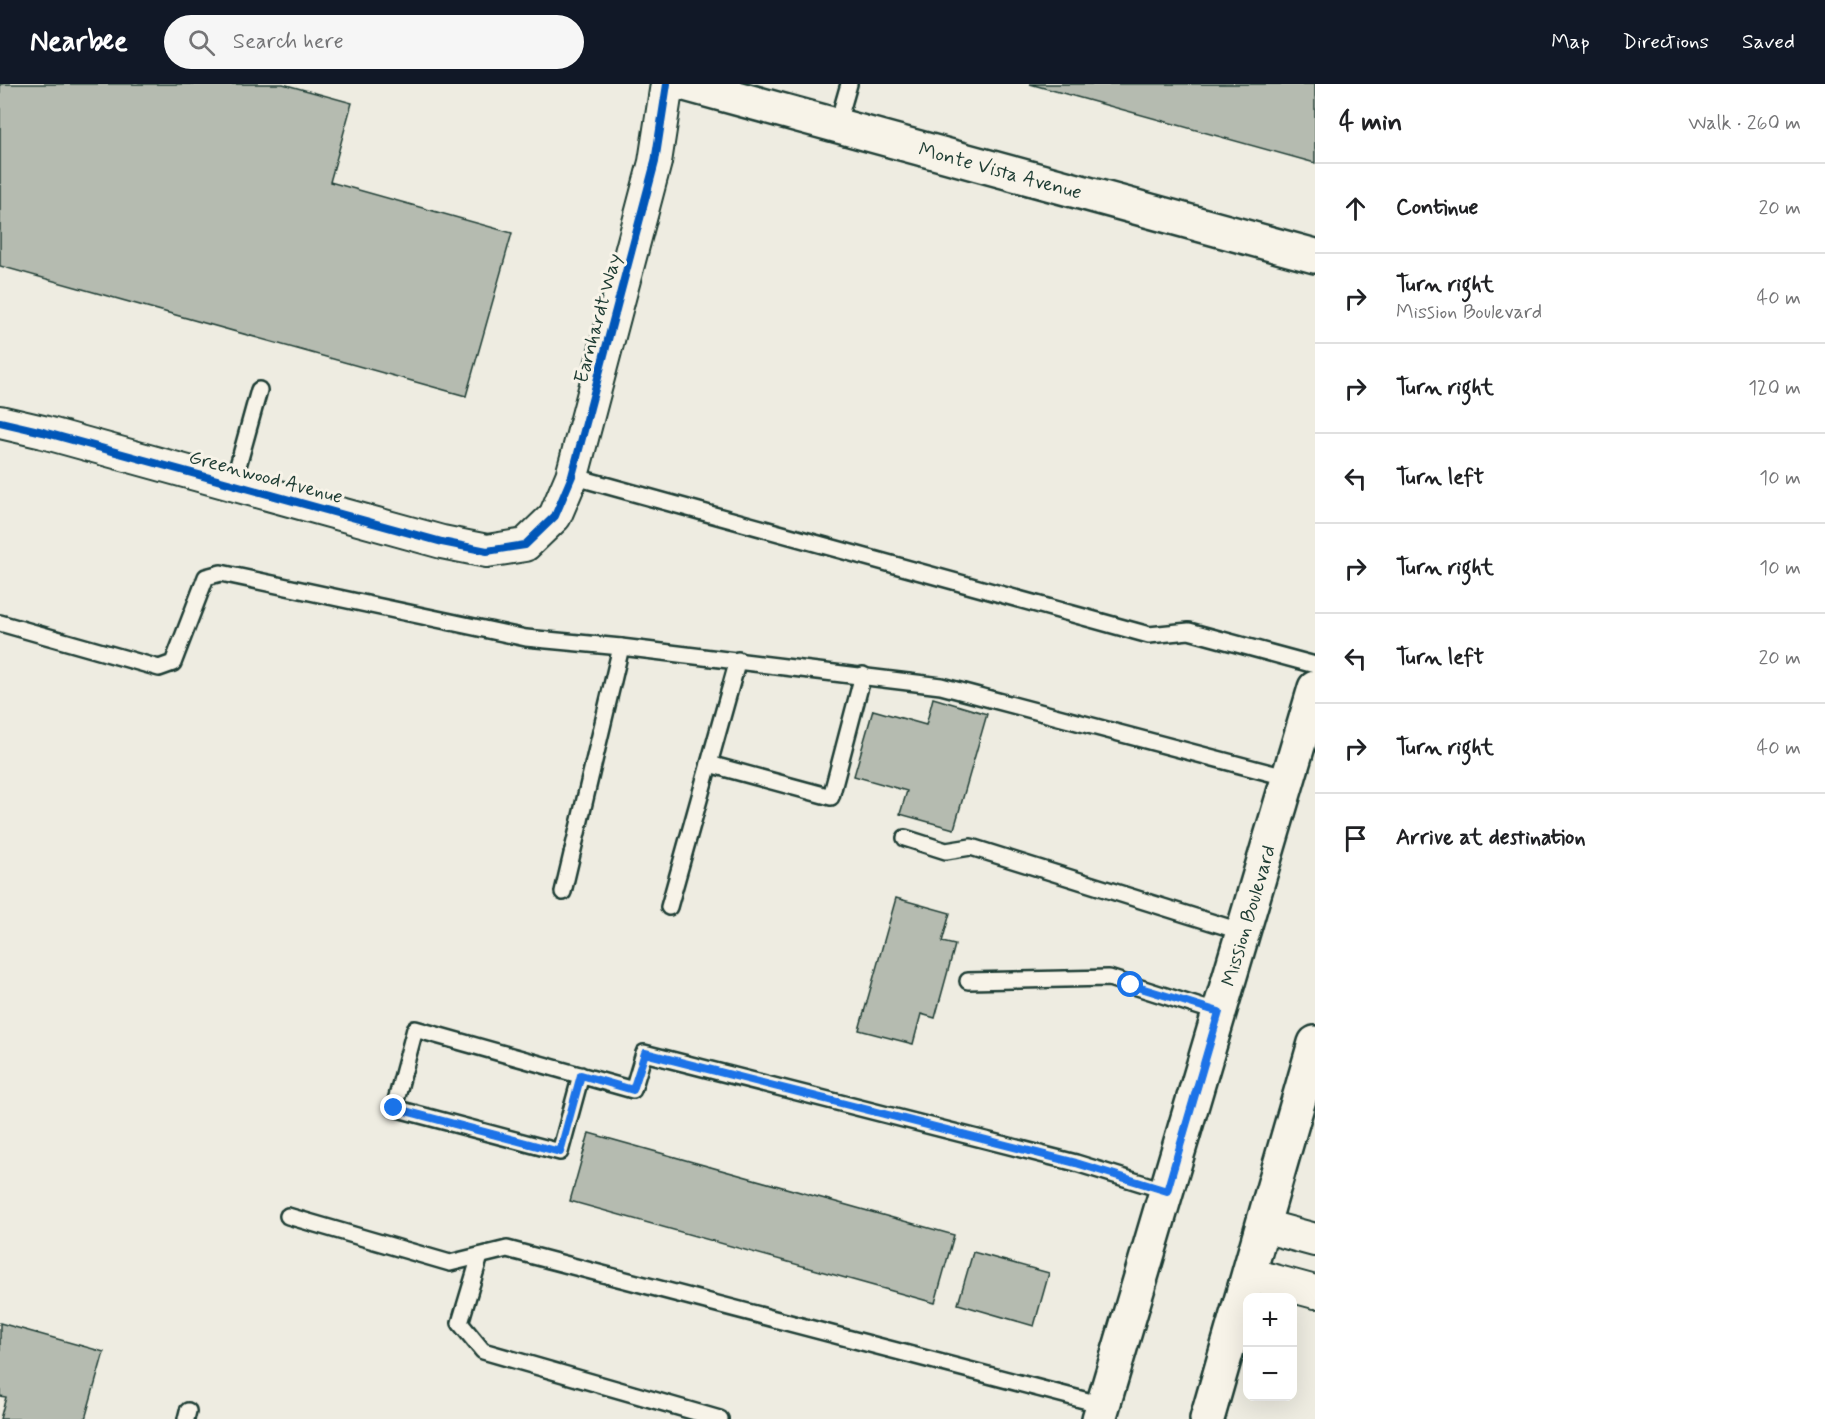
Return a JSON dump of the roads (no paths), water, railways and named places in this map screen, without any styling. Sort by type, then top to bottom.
[{"type":"main road","name":"Monte Vista Avenue","points":[[685,84],[1315,255]]},
{"type":"main road","name":"Mission Boulevard","points":[[1101,1412],[1315,688]]},
{"type":"main road","points":[[1206,1419],[1315,1043]]},
{"type":"street","name":"Earnhardt Way","points":[[525,546],[555,516],[572,476],[655,162],[667,84]]},
{"type":"street","name":"Greenwood Avenue","points":[[0,422],[442,542],[487,551],[525,546]]},
{"type":"street","points":[[1263,1226],[1315,1240]]},
{"type":"street","points":[[1249,1274],[1315,1292]]},
{"type":"lane","points":[[837,126],[849,84]]},
{"type":"lane","points":[[233,484],[259,390]]},
{"type":"lane","points":[[572,476],[1149,634],[1189,631],[1315,665]]},
{"type":"lane","points":[[0,623],[159,668],[173,663],[206,578],[221,573],[526,638],[738,660],[941,686],[1288,778]]},
{"type":"lane","points":[[563,892],[621,647]]},
{"type":"lane","points":[[669,907],[738,660]]},
{"type":"lane","points":[[709,764],[831,797],[863,675]]},
{"type":"lane","points":[[905,838],[946,851],[971,847],[1243,932]]},
{"type":"lane","points":[[968,981],[1109,978],[1219,1012]]},
{"type":"lane","points":[[581,1075],[560,1152],[394,1108],[415,1029],[581,1075],[633,1090],[645,1053],[1065,1160],[1167,1191]]},
{"type":"lane","points":[[288,1216],[450,1263],[507,1250],[1101,1412]]},
{"type":"lane","points":[[480,1256],[460,1323],[483,1351],[720,1419]]}]
